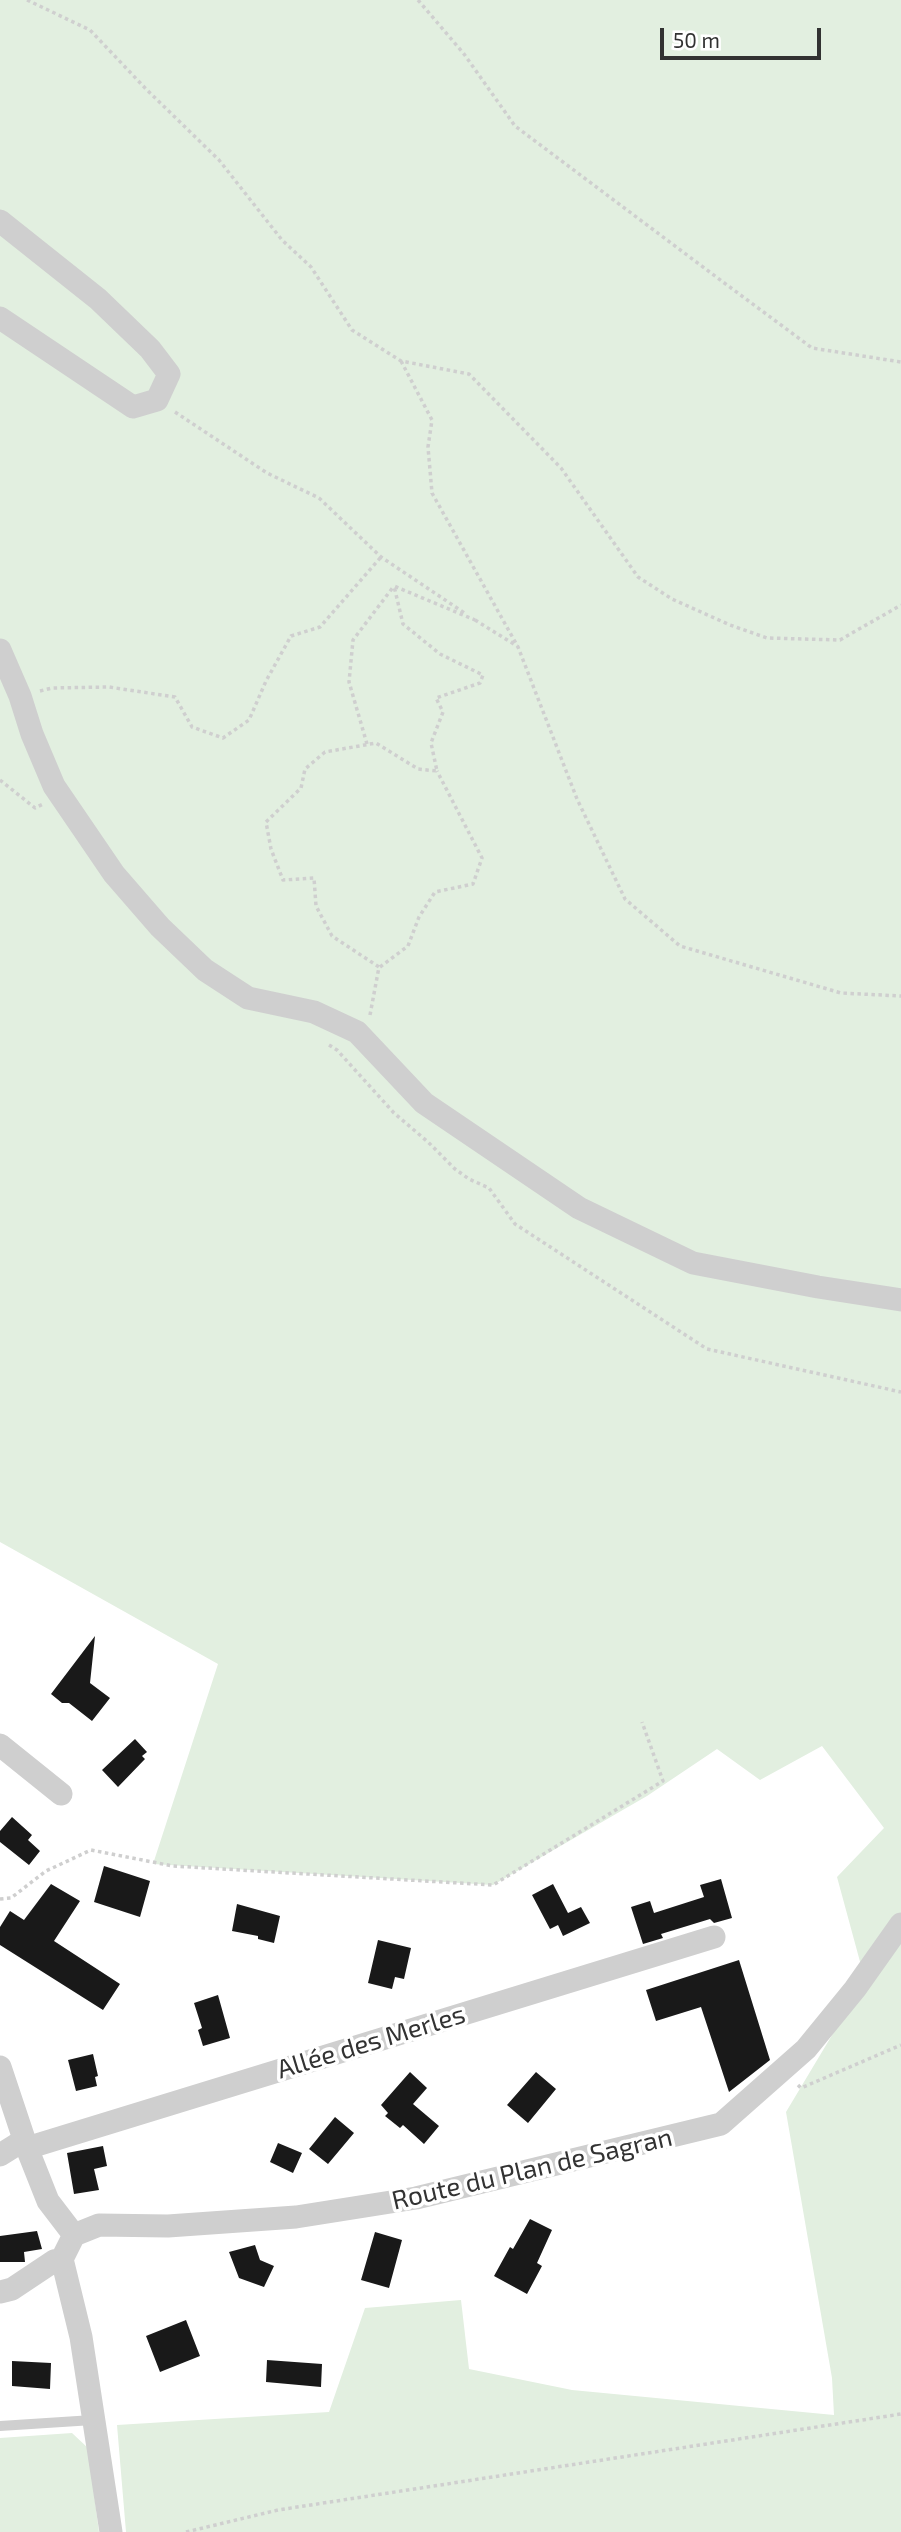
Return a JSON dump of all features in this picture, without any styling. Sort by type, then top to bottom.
[{"type":"street","points":[[0,221],[98,299],[150,349],[169,374],[158,400],[133,407],[0,318]]},
{"type":"street","points":[[0,650],[20,696],[32,734],[61,796],[114,874],[160,928],[205,970],[248,998],[314,1012],[357,1032],[424,1103],[579,1208],[693,1263],[901,1300]]},
{"type":"street","points":[[0,1745],[61,1794]]},
{"type":"street","name":"Route du Plan de Sagran","points":[[74,2235],[99,2225],[168,2226],[296,2217],[416,2198],[721,2124],[806,2049],[855,1989],[901,1924]]},
{"type":"street","name":"Allée des Merles","points":[[0,2155],[26,2144],[714,1937]]},
{"type":"street","points":[[0,2067],[48,2201],[74,2235],[62,2259],[81,2337],[111,2532]]},
{"type":"street","points":[[0,2292],[12,2289],[54,2261],[62,2259]]},
{"type":"lane","points":[[0,2426],[93,2420]]},
{"type":"path","points":[[27,0],[90,30],[219,160],[282,240],[311,267],[352,330],[401,360],[469,374],[561,468],[638,577],[672,599],[767,639],[840,640],[901,605]]},
{"type":"path","points":[[418,0],[464,54],[515,126],[812,348],[901,362]]},
{"type":"path","points":[[401,360],[432,420],[428,447],[432,493],[518,647],[577,799],[625,899],[680,946],[841,993],[901,996]]},
{"type":"path","points":[[158,400],[267,473],[319,498],[381,557],[518,647]]},
{"type":"path","points":[[20,696],[52,688],[109,687],[175,697],[192,727],[223,738],[249,720],[266,681],[291,636],[320,627],[381,557]]},
{"type":"path","points":[[394,586],[475,620]]},
{"type":"path","points":[[367,744],[349,682],[353,640],[394,586]]},
{"type":"path","points":[[357,1032],[372,1013],[379,967],[408,946],[419,917],[435,892],[473,884],[482,858],[437,771],[431,743],[443,712],[436,698],[480,683],[483,675],[440,654],[403,624],[394,586]]},
{"type":"path","points":[[379,967],[332,936],[316,906],[314,878],[283,880],[271,849],[266,822],[301,788],[305,769],[325,752],[376,743],[418,769],[437,771]]},
{"type":"path","points":[[0,780],[35,808],[61,796]]},
{"type":"path","points":[[326,1043],[337,1051],[394,1113],[455,1169],[489,1188],[515,1224],[707,1349],[901,1392]]},
{"type":"path","points":[[0,1899],[11,1899],[46,1871],[91,1850],[173,1866],[493,1885],[663,1781],[642,1722]]},
{"type":"path","points":[[783,2070],[800,2088],[901,2045]]},
{"type":"path","points":[[186,2532],[278,2510],[901,2414]]},
{"type":"green space","points":[[0,0],[901,0],[901,2532],[126,2532],[117,2425],[329,2412],[365,2308],[461,2300],[469,2369],[572,2390],[834,2415],[832,2378],[786,2112],[865,1980],[837,1877],[884,1828],[822,1746],[760,1780],[717,1749],[647,1796],[493,1885],[153,1864],[218,1664],[0,1542]]},
{"type":"green space","points":[[72,2433],[88,2448],[99,2532],[0,2532],[0,2438]]},
{"type":"building","points":[[95,1636],[90,1683],[110,1698],[92,1721],[69,1703],[62,1703],[51,1694]]},
{"type":"building","points":[[135,1739],[147,1752],[142,1756],[145,1759],[118,1787],[102,1770]]},
{"type":"building","points":[[12,1817],[32,1835],[28,1840],[40,1851],[29,1865],[0,1842],[0,1831]]},
{"type":"building","points":[[104,1866],[150,1881],[140,1917],[94,1902]]},
{"type":"building","points":[[721,1879],[732,1918],[714,1923],[710,1919],[661,1934],[663,1938],[643,1944],[631,1907],[650,1901],[654,1913],[704,1897],[700,1885]]},
{"type":"building","points":[[51,1884],[80,1901],[54,1941],[120,1984],[103,2010],[0,1945],[0,1927],[10,1911],[24,1920]]},
{"type":"building","points":[[553,1884],[568,1913],[581,1907],[590,1923],[563,1936],[558,1925],[550,1929],[532,1895]]},
{"type":"building","points":[[237,1904],[280,1916],[274,1943],[258,1939],[258,1936],[232,1931]]},
{"type":"building","points":[[378,1940],[411,1948],[404,1979],[395,1977],[392,1989],[368,1983]]},
{"type":"building","points":[[739,1960],[770,2060],[729,2092],[701,2007],[656,2021],[646,1990]]},
{"type":"building","points":[[218,1995],[230,2038],[203,2046],[198,2030],[202,2028],[194,2003]]},
{"type":"building","points":[[93,2054],[98,2076],[95,2077],[97,2086],[76,2091],[68,2060]]},
{"type":"building","points":[[410,2072],[427,2088],[413,2104],[439,2126],[424,2144],[403,2125],[400,2128],[385,2116],[388,2113],[381,2105]]},
{"type":"building","points":[[536,2072],[556,2089],[528,2123],[507,2105]]},
{"type":"building","points":[[335,2117],[354,2133],[328,2164],[309,2149]]},
{"type":"building","points":[[278,2143],[302,2153],[293,2173],[270,2162]]},
{"type":"building","points":[[103,2146],[107,2166],[94,2169],[99,2190],[74,2194],[67,2153]]},
{"type":"building","points":[[530,2219],[552,2230],[537,2263],[542,2266],[527,2294],[494,2276]]},
{"type":"building","points":[[37,2231],[42,2249],[24,2252],[25,2262],[0,2262],[0,2236]]},
{"type":"building","points":[[375,2232],[402,2240],[389,2288],[361,2280]]},
{"type":"building","points":[[255,2245],[260,2260],[274,2266],[264,2287],[239,2278],[229,2252]]},
{"type":"building","points":[[186,2320],[200,2356],[160,2372],[146,2336]]},
{"type":"building","points":[[267,2360],[322,2364],[321,2387],[266,2382]]},
{"type":"building","points":[[12,2361],[51,2363],[50,2389],[12,2386]]}]
